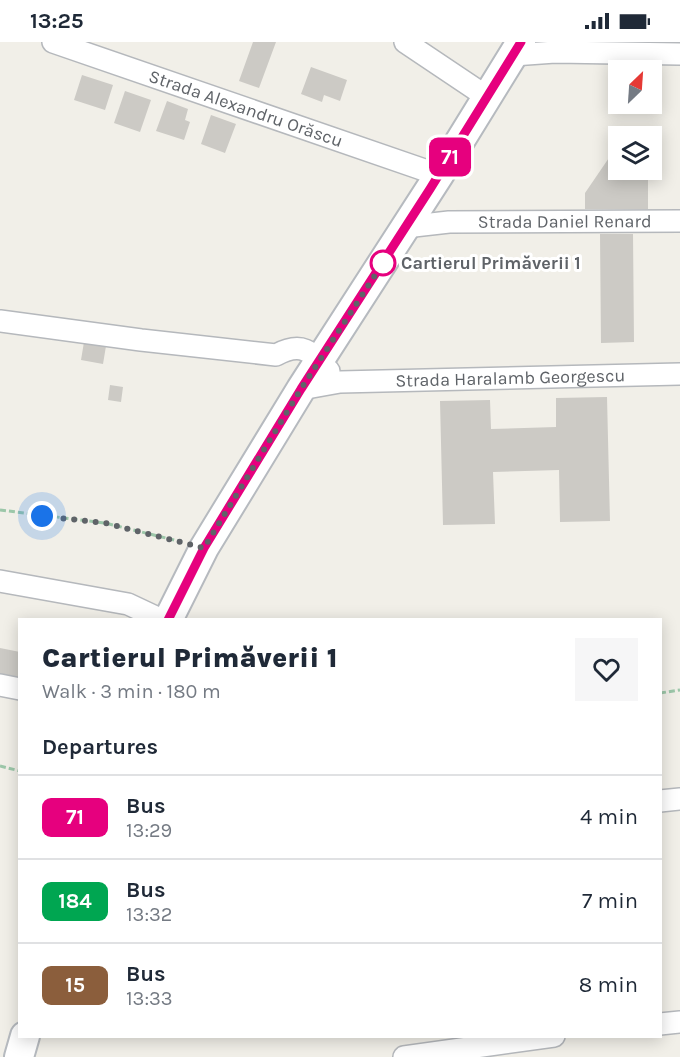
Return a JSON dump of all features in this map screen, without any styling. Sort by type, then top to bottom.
[{"type":"main road","points":[[169,618],[204,548],[301,389],[488,98],[517,48]]},
{"type":"main road","points":[[19,1057],[24,1038]]},
{"type":"street","name":"Strada Alexandru Orăscu","points":[[53,42],[439,175]]},
{"type":"street","points":[[405,42],[488,98]]},
{"type":"street","points":[[517,48],[550,47],[680,54]]},
{"type":"street","points":[[421,203],[449,222]]},
{"type":"street","name":"Strada Daniel Renard","points":[[405,227],[449,222],[680,221]]},
{"type":"street","points":[[0,321],[141,340],[276,354],[291,347],[306,350],[320,360],[340,382]]},
{"type":"street","name":"Strada Haralamb Georgescu","points":[[301,389],[340,382],[680,374]]},
{"type":"street","points":[[0,581],[128,604],[158,618]]},
{"type":"street","points":[[0,685],[18,689]]},
{"type":"street","points":[[662,801],[680,799]]},
{"type":"street","points":[[662,1024],[680,1022]]},
{"type":"street","points":[[404,1057],[540,1038]]},
{"type":"path","points":[[0,510],[105,523],[204,548]]},
{"type":"path","points":[[662,693],[680,690]]},
{"type":"path","points":[[0,766],[18,770]]},
{"type":"building","points":[[253,42],[276,42],[259,88],[239,81]]},
{"type":"building","points":[[311,67],[347,80],[340,101],[324,95],[322,102],[301,94]]},
{"type":"building","points":[[82,75],[113,85],[105,110],[74,100]]},
{"type":"building","points":[[125,91],[151,100],[140,132],[114,123]]},
{"type":"building","points":[[167,101],[188,109],[185,120],[190,122],[184,140],[156,131]]},
{"type":"building","points":[[211,115],[236,124],[225,153],[201,144]]},
{"type":"building","points":[[608,159],[608,180],[648,180],[648,209],[585,209],[585,193]]},
{"type":"building","points":[[600,234],[633,234],[634,342],[601,343]]},
{"type":"building","points":[[84,342],[106,346],[103,364],[81,360]]},
{"type":"building","points":[[110,385],[123,387],[121,402],[108,400]]},
{"type":"building","points":[[607,397],[610,521],[560,522],[559,470],[493,472],[495,524],[443,525],[440,401],[490,400],[491,429],[556,427],[556,398]]},
{"type":"building","points":[[0,648],[18,652],[18,680],[0,676]]},
{"type":"bus line","name":"71","points":[[169,618],[204,548],[301,389],[488,98],[521,42]]},
{"type":"place","name":"Cartierul Primăverii 1","points":[[383,263]]},
{"type":"route","points":[[42,516],[105,523],[204,548],[301,389],[383,263]]}]
